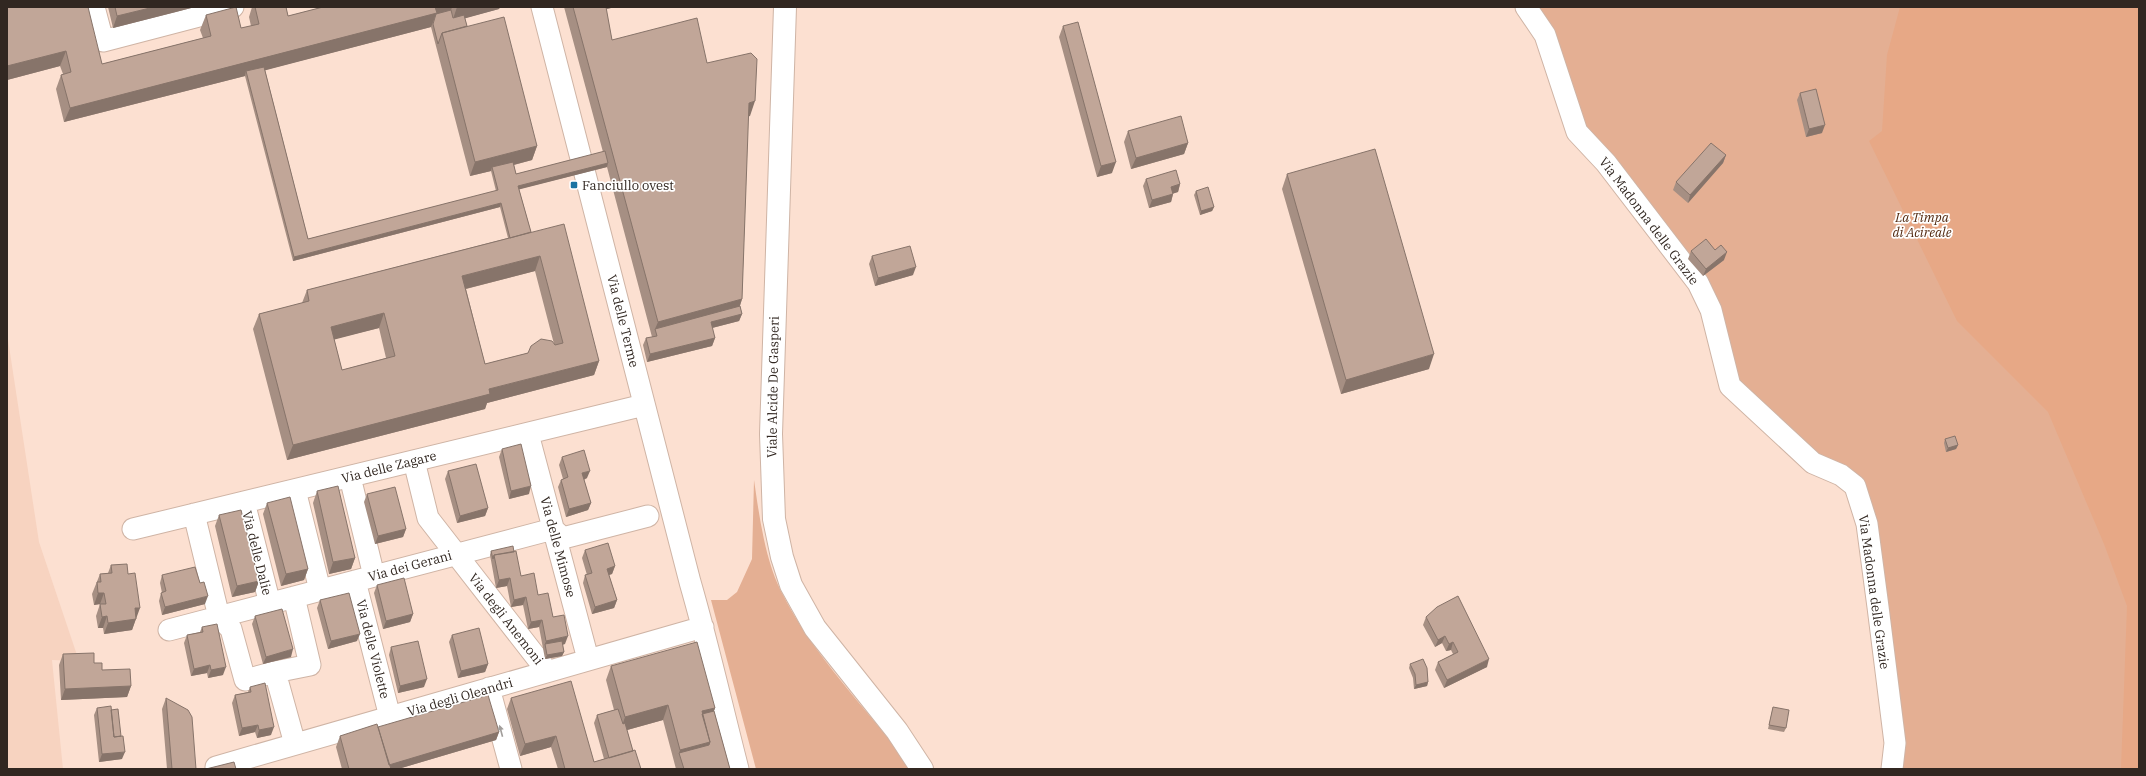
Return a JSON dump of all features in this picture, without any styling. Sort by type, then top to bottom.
[{"type":"main road","name":"Viale Alcide De Gasperi","points":[[785,7],[771,434],[774,520],[782,557],[791,585],[815,628],[897,730]]},
{"type":"main road","points":[[897,730],[922,769]]},
{"type":"main road","points":[[897,730],[940,769]]},
{"type":"street","points":[[94,7],[103,41],[233,7]]},
{"type":"street","name":"Via delle Terme","points":[[542,7],[644,406],[704,631]]},
{"type":"street","name":"Via Madonna delle Grazie","points":[[1526,7],[1545,35],[1577,132],[1606,163],[1698,283],[1711,310],[1730,386],[1813,463],[1841,475],[1855,486],[1867,524],[1878,607],[1895,743],[1892,769]]},
{"type":"street","name":"Via delle Zagare","points":[[133,529],[644,406]]},
{"type":"street","name":"Via delle Mimose","points":[[528,434],[588,659]]},
{"type":"street","name":"Via degli Anemoni","points":[[414,461],[428,518],[547,671]]},
{"type":"street","name":"Via delle Violette","points":[[350,477],[365,578],[390,717]]},
{"type":"street","points":[[295,490],[320,590]]},
{"type":"street","name":"Via delle Dalie","points":[[244,502],[270,604]]},
{"type":"street","points":[[194,514],[219,617],[231,629],[244,680],[310,665],[294,597]]},
{"type":"street","points":[[553,529],[563,538],[648,516]]},
{"type":"street","name":"Via dei Gerani","points":[[168,630],[553,529]]},
{"type":"street","points":[[704,631],[710,662],[738,769]]},
{"type":"street","points":[[704,631],[721,665],[750,769]]},
{"type":"street","name":"Via degli Oleandri","points":[[216,767],[252,763],[295,744],[588,659],[704,631]]},
{"type":"street","points":[[275,672],[295,744]]},
{"type":"street","points":[[489,688],[511,769]]},
{"type":"shaded area","points":[[7,333],[39,542],[79,661],[52,660],[63,769],[7,769]]},
{"type":"green space","name":"La Timpa di Acireale","points":[[1532,7],[2139,7],[2139,769],[1900,769],[1903,741],[1846,470],[1806,446],[1737,381],[1719,305],[1582,129]]},
{"type":"green space","points":[[1900,7],[2139,7],[2139,769],[2121,769],[2127,606],[2104,544],[2048,412],[1957,321],[1869,141],[1882,131],[1887,55]]},
{"type":"green space","points":[[754,480],[763,537],[775,579],[794,615],[809,639],[912,769],[756,769],[711,600],[727,600],[737,592],[752,559]]},
{"type":"building","points":[[7,7],[88,7],[102,64],[211,36],[206,15],[236,7],[241,28],[259,24],[255,7],[286,7],[288,16],[323,7],[435,7],[437,13],[70,108],[61,75],[71,72],[66,51],[7,66]]},
{"type":"building","points":[[115,7],[154,7],[117,16]]},
{"type":"building","points":[[573,7],[606,7],[612,40],[697,18],[707,63],[751,53],[757,59],[755,101],[749,103],[742,299],[658,322]]},
{"type":"building","points":[[451,10],[453,18],[464,15],[467,26],[442,33],[438,44],[433,24],[436,14]]},
{"type":"building","points":[[504,17],[537,146],[475,162],[442,33]]},
{"type":"building","points":[[1078,22],[1116,162],[1101,166],[1063,26]]},
{"type":"building","points":[[264,67],[308,239],[498,190],[492,167],[513,162],[516,174],[605,151],[608,163],[518,186],[531,232],[510,238],[501,203],[294,257],[246,71]]},
{"type":"building","points":[[1816,89],[1825,125],[1809,129],[1800,93]]},
{"type":"building","points":[[1181,116],[1188,143],[1136,158],[1128,131]]},
{"type":"building","points":[[1711,143],[1726,155],[1690,195],[1676,182]]},
{"type":"building","points":[[1375,149],[1434,354],[1346,380],[1287,174]]},
{"type":"building","points":[[1176,170],[1180,184],[1171,187],[1173,194],[1152,200],[1146,179]]},
{"type":"building","points":[[1208,187],[1214,207],[1201,211],[1196,191]]},
{"type":"building","points":[[564,224],[599,361],[489,389],[490,394],[293,445],[259,314],[309,301],[307,290]],"holes":[[[540,256],[563,343],[555,345],[552,341],[541,339],[531,346],[528,353],[485,364],[462,276]],[[384,313],[395,356],[342,370],[331,327]]]},
{"type":"building","points":[[1706,239],[1715,250],[1721,245],[1727,252],[1706,269],[1691,251]]},
{"type":"building","points":[[910,246],[916,267],[878,278],[872,256]]},
{"type":"building","points":[[740,306],[742,314],[711,322],[715,338],[650,354],[646,338],[657,336],[655,329]]},
{"type":"building","points":[[1955,436],[1958,445],[1948,448],[1945,439]]},
{"type":"building","points":[[521,444],[531,486],[511,491],[502,449]]},
{"type":"building","points":[[584,450],[590,471],[582,473],[591,503],[569,509],[561,480],[568,477],[562,457]]},
{"type":"building","points":[[476,464],[488,508],[460,516],[448,471]]},
{"type":"building","points":[[338,486],[355,558],[333,562],[317,491]]},
{"type":"building","points":[[395,487],[406,529],[378,536],[367,494]]},
{"type":"building","points":[[290,497],[308,569],[286,574],[267,503]]},
{"type":"building","points":[[241,510],[259,581],[237,586],[219,515]]},
{"type":"building","points":[[608,543],[615,566],[607,569],[617,600],[595,607],[585,575],[592,573],[585,550]]},
{"type":"building","points":[[513,546],[514,552],[494,555],[493,559],[491,551]]},
{"type":"building","points":[[516,551],[521,576],[534,573],[538,595],[548,593],[553,617],[564,615],[568,636],[546,641],[542,620],[531,622],[526,597],[514,600],[510,578],[499,580],[494,555]]},
{"type":"building","points":[[127,564],[128,574],[135,573],[140,608],[135,608],[136,619],[108,623],[107,616],[102,617],[100,604],[106,604],[104,593],[98,593],[97,582],[101,582],[100,574],[112,573],[111,565]]},
{"type":"building","points":[[195,567],[200,583],[204,582],[208,596],[165,607],[161,593],[166,591],[162,575]]},
{"type":"building","points":[[404,578],[413,614],[386,621],[377,585]]},
{"type":"building","points":[[349,593],[360,634],[331,641],[320,600]]},
{"type":"building","points":[[1458,596],[1489,659],[1447,680],[1438,662],[1458,652],[1453,642],[1449,644],[1445,636],[1438,640],[1426,617],[1437,607]]},
{"type":"building","points":[[282,609],[293,649],[266,657],[255,616]]},
{"type":"building","points":[[217,624],[226,667],[211,670],[210,665],[194,669],[187,635],[203,632],[202,627]]},
{"type":"building","points":[[479,628],[488,664],[461,671],[452,635]]},
{"type":"building","points":[[418,641],[427,679],[400,686],[391,647]]},
{"type":"building","points":[[562,641],[564,652],[547,655],[545,644]]},
{"type":"building","points":[[697,642],[715,708],[702,711],[710,742],[680,750],[668,705],[625,717],[611,666]]},
{"type":"building","points":[[94,653],[94,663],[102,663],[102,670],[130,669],[131,686],[65,689],[63,654]]},
{"type":"building","points":[[1423,659],[1427,668],[1428,682],[1416,685],[1415,674],[1410,664]]},
{"type":"building","points":[[571,681],[594,762],[635,750],[641,769],[565,769],[556,736],[525,744],[511,698]]},
{"type":"building","points":[[265,683],[274,727],[259,730],[258,725],[242,728],[235,695],[251,692],[250,687]]},
{"type":"building","points":[[488,695],[499,732],[389,765],[378,727]]},
{"type":"building","points":[[166,698],[188,710],[192,717],[196,769],[172,769]]},
{"type":"building","points":[[111,706],[114,737],[123,736],[125,752],[102,754],[97,708]]},
{"type":"building","points":[[1773,707],[1789,710],[1786,728],[1769,725]]},
{"type":"building","points":[[118,709],[121,736],[114,737],[111,710]]},
{"type":"building","points":[[618,709],[623,724],[625,723],[633,751],[609,758],[597,715]]},
{"type":"building","points":[[714,711],[730,769],[684,769],[679,753],[709,745],[710,742],[702,714]]},
{"type":"building","points":[[377,724],[391,769],[349,769],[340,736]]},
{"type":"building","points":[[234,762],[236,769],[206,769]]},
{"type":"place","name":"Fanciullo ovest","points":[[574,185]]}]
